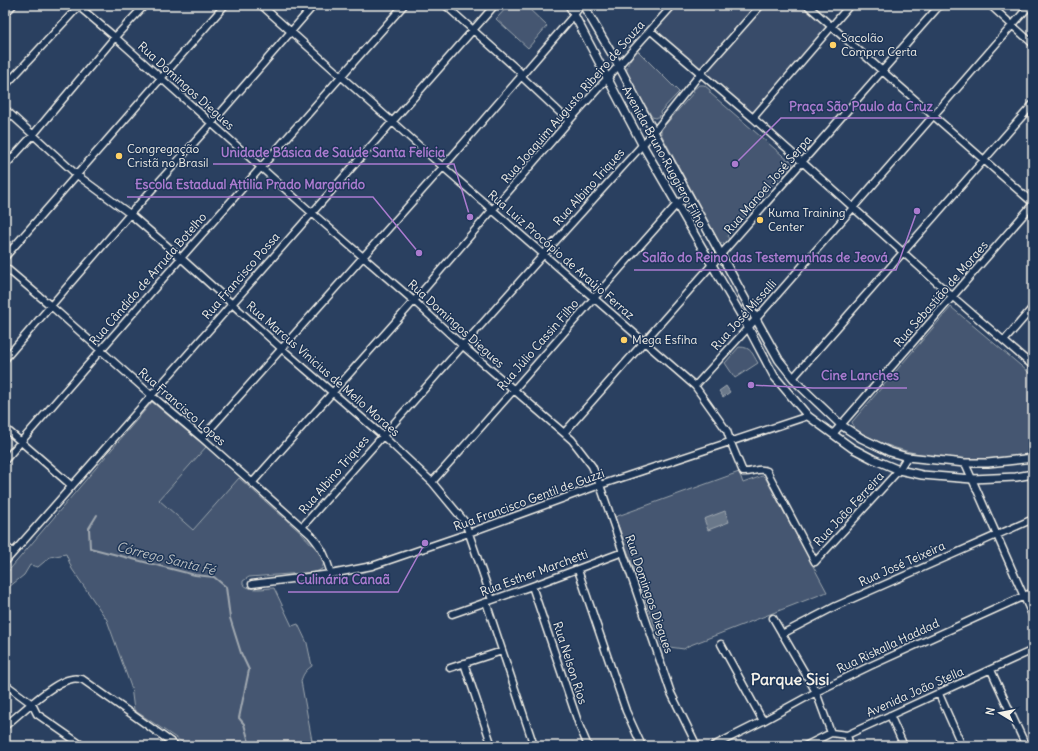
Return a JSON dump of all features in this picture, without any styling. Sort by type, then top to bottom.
[{"type":"main road","name":"Avenida Bruno Ruggiero Filho","points":[[569,5],[642,144],[748,327],[774,376],[808,416],[852,448],[899,470],[922,475],[972,479],[1016,477],[1033,474]]},
{"type":"main road","name":"Avenida Bruno Ruggiero Filho","points":[[582,5],[619,66],[779,360],[793,378],[841,425],[861,438],[879,447],[907,457],[965,463],[988,463],[1033,458]]},
{"type":"street","points":[[5,14],[13,5]]},
{"type":"street","points":[[5,86],[78,5]]},
{"type":"street","name":"Rua Domingos Diegues","points":[[78,5],[514,391],[572,440],[592,466],[600,485],[671,693],[696,746]]},
{"type":"street","points":[[5,166],[115,37],[145,5]]},
{"type":"street","points":[[5,257],[225,5]]},
{"type":"street","name":"Rua Luiz Procópio de Araújo Ferraz","points":[[261,5],[443,167],[694,386],[728,431],[731,443],[743,472],[748,473],[763,469],[767,471],[815,562]]},
{"type":"street","points":[[5,359],[314,5]]},
{"type":"street","name":"Rua Cândido de Arruda Botelho","points":[[5,460],[180,258],[404,5]]},
{"type":"street","points":[[445,5],[519,71],[521,76],[569,121]]},
{"type":"street","name":"Rua Francisco Possa","points":[[5,562],[494,5]]},
{"type":"street","points":[[202,438],[443,167],[582,5]]},
{"type":"street","name":"Rua Joaquim Augusto Ribeiro de Souza","points":[[252,483],[414,301],[569,121],[673,5]]},
{"type":"street","name":"Rua Albino Triques","points":[[302,528],[654,132],[700,74],[761,5]]},
{"type":"street","points":[[807,5],[1033,204]]},
{"type":"street","points":[[753,118],[850,5]]},
{"type":"street","name":"Rua Manoel José Serpa","points":[[564,433],[940,5]]},
{"type":"street","points":[[990,5],[1033,44]]},
{"type":"street","name":"Rua José Missalli","points":[[694,386],[756,319],[1030,5]]},
{"type":"street","points":[[650,31],[753,118],[852,208],[1033,366]]},
{"type":"street","points":[[793,378],[1033,104]]},
{"type":"street","name":"Rua Marcus Vinicius de Mello Moraes","points":[[5,109],[77,175],[130,214],[282,349],[383,436],[432,482],[465,522],[489,601],[502,651],[534,746]]},
{"type":"street","name":"Rua Júlio Cassin Filho","points":[[432,482],[514,391],[593,298],[677,204],[689,196]]},
{"type":"street","name":"Rua Sebastião de Moraes","points":[[833,434],[1033,204]]},
{"type":"street","name":"Rua Francisco Lopes","points":[[5,267],[202,438],[302,528],[320,545],[326,556],[331,574]]},
{"type":"street","points":[[1004,340],[1033,307]]},
{"type":"street","name":"Rua Francisco Gentil de Guzzi","points":[[252,584],[331,574],[372,566],[469,533],[600,485],[731,443],[808,416]]},
{"type":"street","points":[[5,428],[72,486]]},
{"type":"street","name":"Rua João Ferreira","points":[[815,562],[899,470],[907,457]]},
{"type":"street","points":[[965,463],[1033,617]]},
{"type":"street","name":"Rua José Teixeira","points":[[782,634],[836,606],[1033,519]]},
{"type":"street","points":[[5,546],[13,552]]},
{"type":"street","name":"Rua Esther Marchetti","points":[[452,614],[578,570],[623,552]]},
{"type":"street","points":[[578,570],[626,711],[642,746]]},
{"type":"street","name":"Rua Nelson Rios","points":[[532,586],[579,726],[588,746]]},
{"type":"street","name":"Rua Riskalla Haddad","points":[[713,746],[816,692],[882,660],[1033,592]]},
{"type":"street","points":[[773,618],[816,692],[831,733]]},
{"type":"street","points":[[720,644],[763,721]]},
{"type":"street","name":"Avenida João Stella","points":[[847,735],[890,714],[939,694],[1033,650]]},
{"type":"street","points":[[450,668],[502,651]]},
{"type":"street","points":[[464,664],[492,746]]},
{"type":"street","points":[[991,670],[1026,746]]},
{"type":"street","points":[[5,726],[43,694],[72,678],[82,679],[174,744]]},
{"type":"street","points":[[5,684],[32,704],[37,714],[84,746]]},
{"type":"street","points":[[939,694],[962,746]]},
{"type":"street","points":[[890,714],[904,746]]},
{"type":"street","points":[[805,746],[831,733],[847,735],[850,746]]},
{"type":"shaded area","points":[[509,5],[525,5],[547,26],[528,48],[496,19]]},
{"type":"shaded area","points":[[678,5],[757,5],[702,66],[697,67],[659,34],[661,24]]},
{"type":"shaded area","points":[[765,5],[802,5],[824,25],[825,30],[752,113],[708,76],[707,73],[709,67]]},
{"type":"shaded area","points":[[637,50],[679,92],[660,112],[661,115],[656,118],[652,117],[627,74],[628,64]]},
{"type":"shaded area","points":[[699,85],[704,85],[710,90],[710,93],[793,163],[792,169],[786,177],[782,174],[727,236],[730,240],[724,244],[719,242],[661,134],[663,124],[666,124],[694,92],[693,90]]},
{"type":"shaded area","points":[[951,307],[1033,376],[1033,453],[970,459],[926,455],[905,451],[885,444],[862,433],[854,427],[852,422]]},
{"type":"shaded area","points":[[739,347],[747,348],[753,354],[758,363],[735,378],[725,363]]},
{"type":"shaded area","points":[[726,386],[730,392],[723,397],[719,391]]},
{"type":"shaded area","points":[[152,402],[206,447],[159,500],[193,530],[239,478],[301,533],[319,552],[324,562],[322,569],[316,572],[249,577],[243,581],[243,584],[249,588],[274,588],[292,626],[298,624],[307,643],[312,666],[305,672],[301,681],[313,746],[188,746],[134,710],[131,687],[107,620],[72,569],[66,554],[50,557],[38,567],[30,565],[24,575],[9,587],[5,585],[5,575]]},
{"type":"shaded area","points":[[206,447],[239,478],[193,530],[159,500]]},
{"type":"shaded area","points":[[739,472],[743,483],[762,476],[765,477],[827,592],[688,646],[684,649],[662,646],[615,517]]},
{"type":"shaded area","points":[[725,511],[729,522],[708,530],[704,519]]},
{"type":"waterway","name":"Córrego Santa Fé","points":[[97,515],[89,528],[90,548],[195,575],[214,577],[226,587],[230,618],[241,653],[249,670],[239,718],[244,724],[250,746]]},
{"type":"place","name":"Sacolão Compra Certa","points":[[833,45]]},
{"type":"place","name":"Congregação Cristã no Brasil","points":[[119,156]]},
{"type":"place","name":"Praça São Paulo da Cruz","points":[[735,164]]},
{"type":"place","name":"Salão do Reino das Testemunhas de Jeová","points":[[917,211]]},
{"type":"place","name":"Unidade Básica de Saúde Santa Felícia","points":[[470,217]]},
{"type":"place","name":"Kuma Training Center","points":[[760,220]]},
{"type":"place","name":"Escola Estadual Attilia Prado Margarido","points":[[419,253]]},
{"type":"place","name":"Mega Esfiha","points":[[624,340]]},
{"type":"place","name":"Cine Lanches","points":[[751,385]]},
{"type":"place","name":"Culinária Canaã","points":[[425,543]]},
{"type":"district","name":"Parque Sisi","points":[[790,679]]}]
